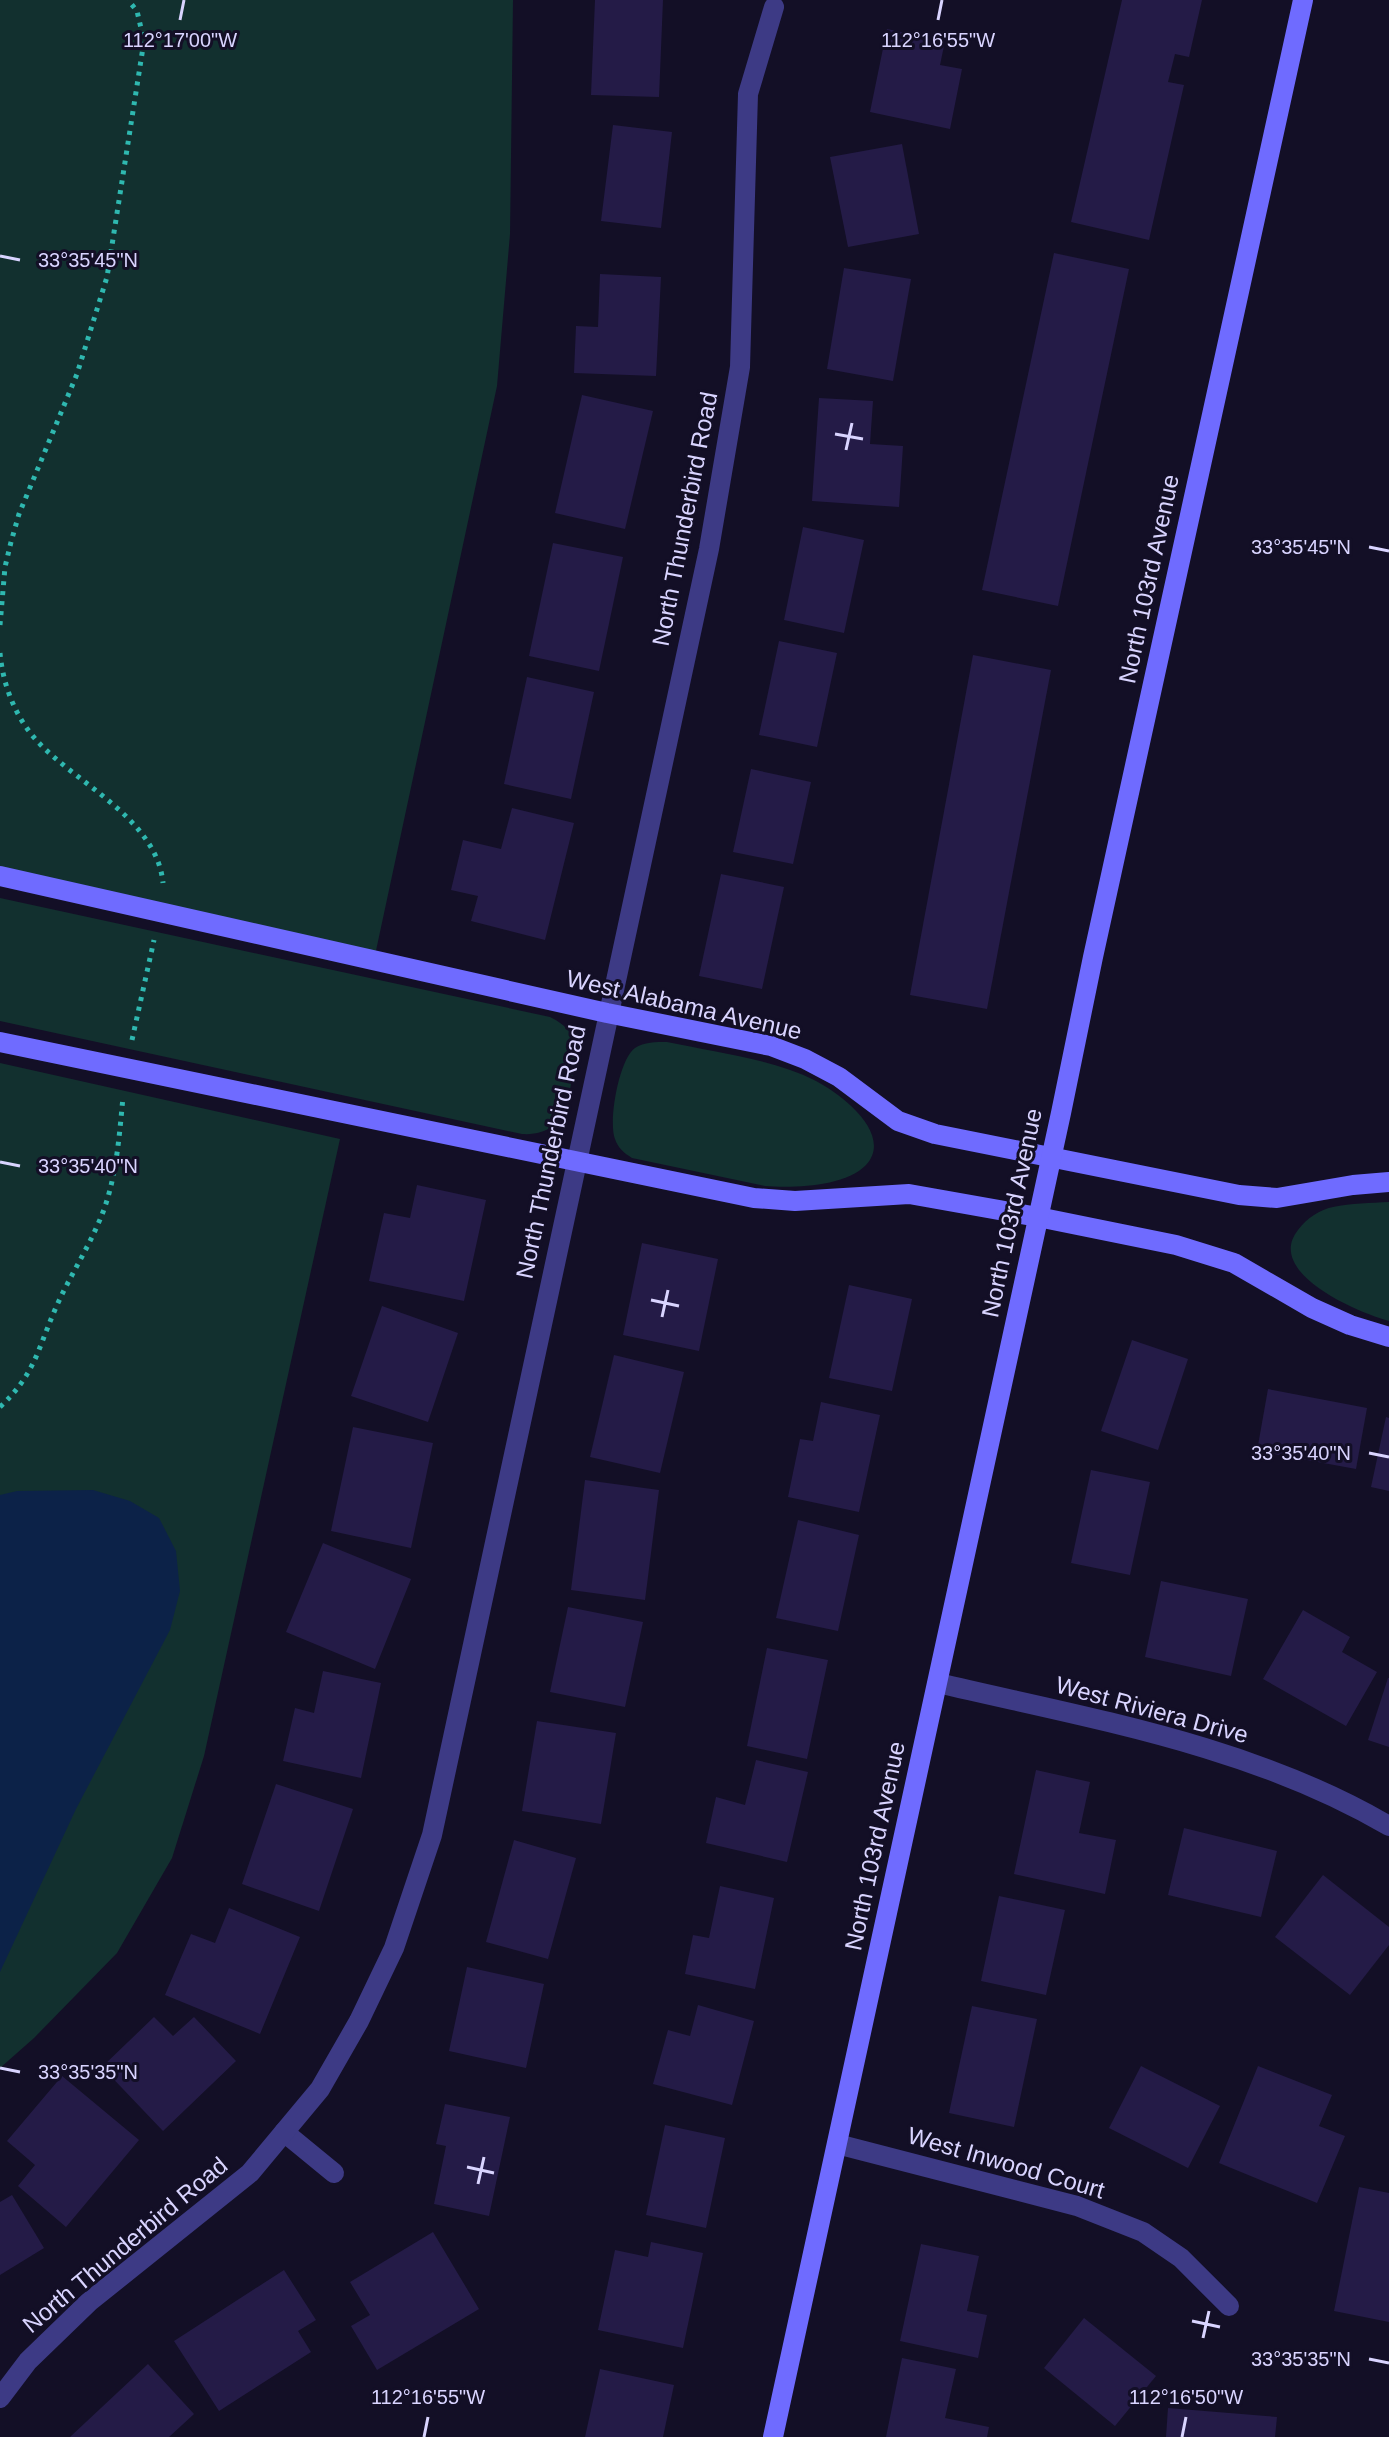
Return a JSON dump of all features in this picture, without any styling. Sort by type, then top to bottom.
[{"type":"street","name":"North 103rd Avenue","points":[[773,2437],[1303,0]]},
{"type":"street","name":"North Thunderbird Road","points":[[0,2398],[28,2361],[89,2302],[250,2173],[320,2089],[359,2021],[394,1948],[432,1835],[709,549],[740,367],[748,94],[774,7]]},
{"type":"street","name":"West Alabama Avenue","points":[[0,876],[607,1013],[771,1046],[839,1077],[898,1121],[935,1134],[1202,1190],[1252,1196],[1277,1198],[1389,1182]]},
{"type":"street","points":[[0,1042],[754,1198],[795,1201],[909,1194],[1209,1253],[1254,1272],[1312,1308],[1350,1325],[1389,1337]]},
{"type":"street","name":"West Riviera Drive","points":[[938,1683],[1198,1744],[1325,1792],[1389,1826]]},
{"type":"street","points":[[284,2132],[334,2173]]},
{"type":"street","name":"West Inwood Court","points":[[837,2144],[1077,2206],[1143,2232],[1181,2258],[1229,2306]]},
{"type":"path","points":[[0,625],[5,567],[15,528],[77,374],[107,277],[144,41],[137,11],[128,0]]},
{"type":"path","points":[[0,653],[8,692],[21,719],[37,741],[146,837],[163,878],[160,912],[125,1069],[119,1146],[100,1221],[58,1302],[31,1370],[0,1407]]},
{"type":"green space","points":[[0,0],[513,0],[510,234],[497,386],[374,960],[0,876]]},
{"type":"green space","points":[[0,898],[550,1017],[561,1023],[575,1041],[577,1053],[569,1096],[559,1119],[550,1128],[522,1134],[0,1021]]},
{"type":"green space","points":[[667,1042],[762,1062],[816,1081],[838,1095],[861,1116],[874,1141],[873,1153],[866,1165],[845,1178],[804,1186],[777,1187],[632,1158],[618,1145],[613,1131],[620,1077],[629,1054],[635,1048],[646,1043]]},
{"type":"green space","points":[[0,1063],[340,1139],[204,1756],[172,1858],[117,1953],[34,2038],[0,2068]]},
{"type":"green space","points":[[1389,1202],[1389,1321],[1357,1309],[1320,1289],[1304,1276],[1294,1261],[1291,1246],[1298,1230],[1323,1210]]},
{"type":"water","points":[[93,1490],[130,1501],[159,1518],[176,1551],[180,1591],[170,1630],[76,1809],[0,1972],[0,1495],[17,1491]]},
{"type":"building","points":[[595,0],[663,0],[659,97],[591,95]]},
{"type":"building","points":[[1122,0],[1202,0],[1189,57],[1175,54],[1168,82],[1184,85],[1149,240],[1071,222]]},
{"type":"building","points":[[887,29],[945,41],[940,65],[962,69],[950,129],[870,112]]},
{"type":"building","points":[[613,125],[672,132],[661,228],[601,221]]},
{"type":"building","points":[[902,144],[919,234],[848,247],[830,157]]},
{"type":"building","points":[[1054,253],[1129,269],[1058,606],[982,590]]},
{"type":"building","points":[[844,268],[911,279],[893,381],[827,369]]},
{"type":"building","points":[[600,274],[661,277],[656,376],[574,373],[576,326],[598,327]]},
{"type":"building","points":[[582,395],[653,411],[625,529],[555,513]]},
{"type":"building","points":[[819,398],[873,401],[870,444],[903,446],[899,507],[812,501]]},
{"type":"building","points":[[803,527],[864,540],[844,633],[784,620]]},
{"type":"building","points":[[553,543],[623,557],[599,671],[529,656]]},
{"type":"building","points":[[779,641],[837,653],[817,747],[759,735]]},
{"type":"building","points":[[973,655],[1051,670],[987,1009],[910,995]]},
{"type":"building","points":[[527,677],[594,692],[571,799],[504,784]]},
{"type":"building","points":[[751,769],[811,782],[793,864],[733,852]]},
{"type":"building","points":[[512,808],[574,823],[545,940],[471,921],[478,896],[451,890],[463,840],[501,849]]},
{"type":"building","points":[[721,874],[784,887],[762,989],[699,976]]},
{"type":"building","points":[[417,1185],[486,1200],[464,1301],[369,1281],[384,1213],[410,1218]]},
{"type":"building","points":[[642,1243],[718,1259],[699,1351],[623,1335]]},
{"type":"building","points":[[849,1285],[912,1299],[892,1391],[829,1378]]},
{"type":"building","points":[[382,1306],[458,1333],[428,1422],[351,1396]]},
{"type":"building","points":[[1132,1340],[1188,1359],[1158,1450],[1101,1431]]},
{"type":"building","points":[[614,1355],[684,1372],[660,1473],[590,1457]]},
{"type":"building","points":[[1268,1389],[1367,1408],[1356,1469],[1257,1451]]},
{"type":"building","points":[[821,1402],[880,1415],[859,1512],[788,1497],[800,1439],[813,1441]]},
{"type":"building","points":[[1386,1417],[1389,1418],[1389,1491],[1371,1487]]},
{"type":"building","points":[[353,1427],[433,1443],[411,1548],[331,1531]]},
{"type":"building","points":[[1091,1470],[1150,1482],[1130,1575],[1071,1563]]},
{"type":"building","points":[[585,1480],[659,1490],[645,1600],[571,1590]]},
{"type":"building","points":[[798,1520],[859,1535],[838,1631],[776,1618]]},
{"type":"building","points":[[323,1543],[411,1579],[375,1669],[286,1632]]},
{"type":"building","points":[[1161,1581],[1248,1599],[1231,1676],[1145,1657]]},
{"type":"building","points":[[568,1607],[643,1622],[625,1707],[550,1692]]},
{"type":"building","points":[[1303,1610],[1350,1637],[1342,1652],[1377,1672],[1346,1726],[1263,1679]]},
{"type":"building","points":[[767,1648],[828,1660],[807,1759],[747,1746]]},
{"type":"building","points":[[323,1671],[381,1683],[361,1778],[283,1761],[295,1708],[314,1713]]},
{"type":"building","points":[[1389,1678],[1389,1747],[1368,1740]]},
{"type":"building","points":[[537,1721],[616,1733],[601,1824],[522,1811]]},
{"type":"building","points":[[756,1760],[808,1772],[787,1862],[706,1843],[716,1797],[745,1805]]},
{"type":"building","points":[[1036,1770],[1090,1782],[1079,1833],[1116,1840],[1105,1894],[1014,1874]]},
{"type":"building","points":[[276,1784],[353,1809],[319,1911],[242,1884]]},
{"type":"building","points":[[1184,1828],[1277,1851],[1261,1917],[1168,1895]]},
{"type":"building","points":[[514,1840],[576,1858],[548,1959],[486,1942]]},
{"type":"building","points":[[1323,1875],[1389,1927],[1389,1945],[1350,1995],[1275,1937]]},
{"type":"building","points":[[720,1886],[774,1898],[755,1989],[685,1974],[693,1935],[709,1938]]},
{"type":"building","points":[[999,1896],[1065,1910],[1046,1995],[981,1981]]},
{"type":"building","points":[[229,1908],[300,1937],[260,2034],[165,1995],[191,1934],[215,1943]]},
{"type":"building","points":[[467,1967],[544,1984],[526,2068],[449,2051]]},
{"type":"building","points":[[698,2005],[754,2021],[732,2105],[653,2084],[668,2030],[690,2036]]},
{"type":"building","points":[[972,2006],[1037,2019],[1014,2127],[949,2113]]},
{"type":"building","points":[[154,2017],[173,2036],[194,2017],[236,2061],[163,2131],[102,2067]]},
{"type":"building","points":[[1141,2066],[1220,2106],[1188,2168],[1109,2128]]},
{"type":"building","points":[[1258,2066],[1332,2095],[1319,2126],[1345,2136],[1317,2203],[1219,2163]]},
{"type":"building","points":[[62,2076],[139,2140],[66,2227],[18,2186],[35,2165],[7,2141]]},
{"type":"building","points":[[445,2104],[510,2117],[489,2216],[434,2204],[446,2146],[436,2144]]},
{"type":"building","points":[[665,2125],[725,2138],[706,2228],[646,2215]]},
{"type":"building","points":[[1359,2187],[1389,2193],[1389,2322],[1334,2311]]},
{"type":"building","points":[[12,2195],[44,2248],[0,2275],[0,2202]]},
{"type":"building","points":[[433,2232],[479,2309],[377,2370],[351,2326],[370,2315],[350,2282]]},
{"type":"building","points":[[651,2242],[703,2253],[683,2348],[598,2330],[615,2250],[648,2257]]},
{"type":"building","points":[[921,2244],[979,2256],[967,2311],[987,2315],[978,2358],[900,2341]]},
{"type":"building","points":[[284,2270],[316,2320],[298,2331],[311,2352],[219,2411],[174,2341]]},
{"type":"building","points":[[1084,2318],[1156,2376],[1115,2426],[1044,2368]]},
{"type":"building","points":[[902,2358],[956,2369],[945,2418],[989,2427],[987,2437],[886,2437]]},
{"type":"building","points":[[148,2364],[194,2414],[169,2437],[70,2437]]},
{"type":"building","points":[[600,2369],[674,2385],[663,2437],[585,2437]]},
{"type":"building","points":[[1168,2408],[1277,2417],[1275,2437],[1166,2437]]}]
